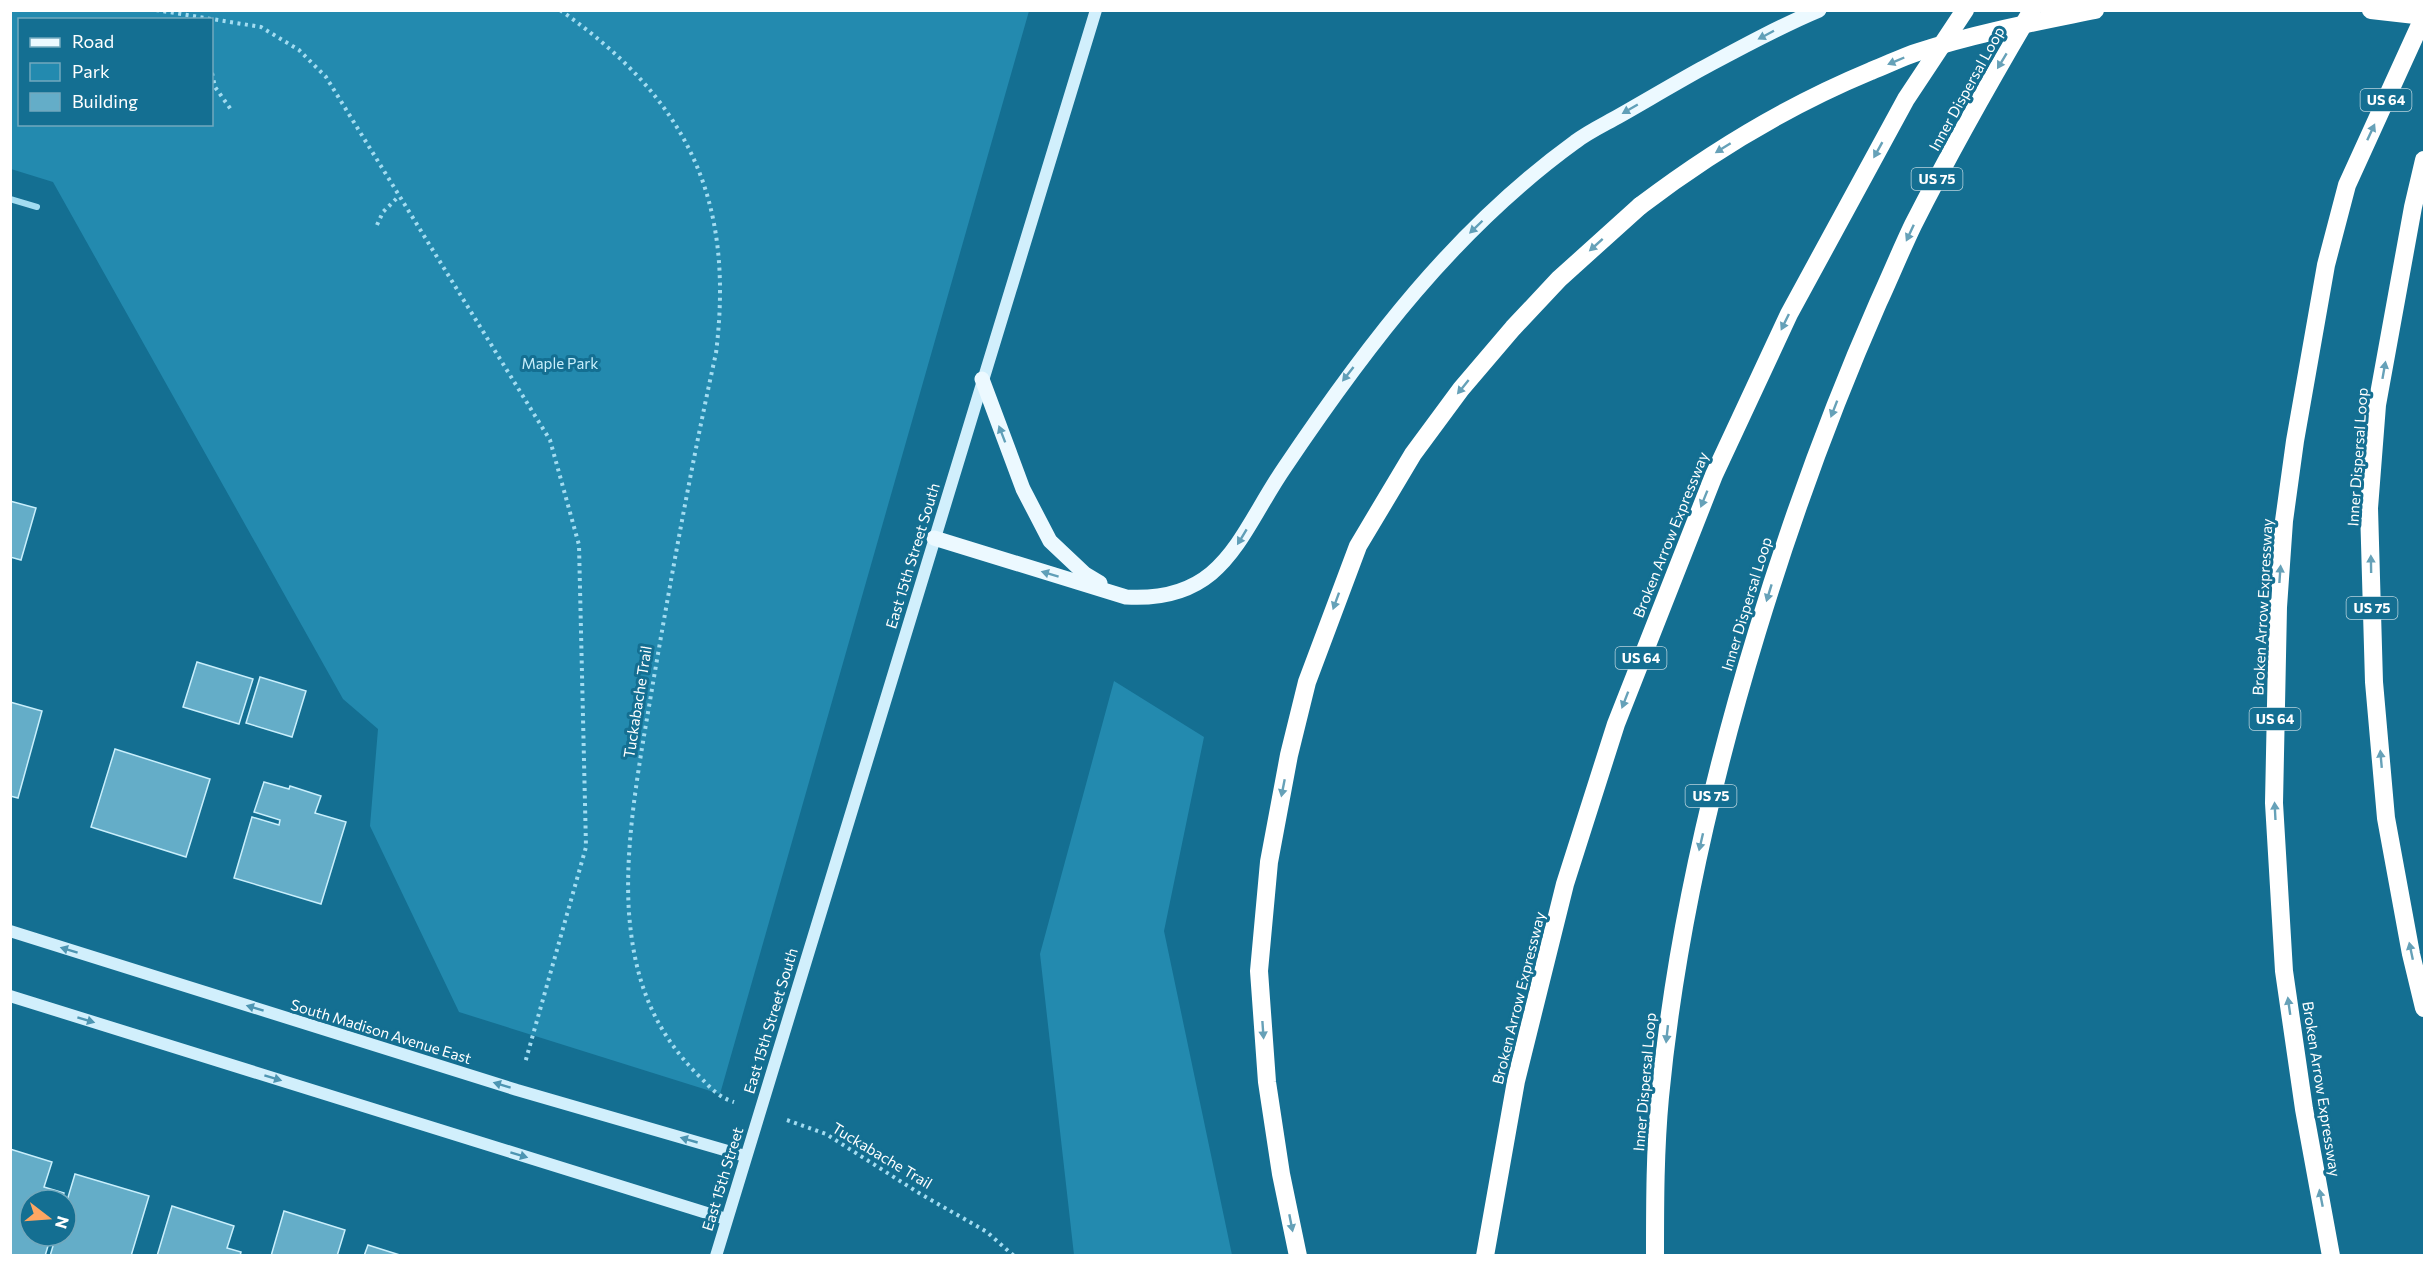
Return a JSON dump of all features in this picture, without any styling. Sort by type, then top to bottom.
[{"type":"highway","name":"Broken Arrow Expressway","points":[[1485,1256],[1519,1069],[1565,884],[1616,724],[1714,475],[1789,314],[1906,99],[1965,10]]},
{"type":"highway","name":"Inner Dispersal Loop","points":[[1655,1256],[1659,1110],[1669,1017],[1695,869],[1730,720],[1801,494],[1855,355],[1912,227],[1983,92],[2032,10]]},
{"type":"highway","points":[[1298,1256],[1281,1174],[1267,1082],[1259,972],[1269,862],[1289,755],[1307,682],[1358,546],[1413,454],[1461,389],[1559,279],[1640,206],[1685,172],[1744,135],[1829,89],[1917,52],[2014,26],[2095,10]]},
{"type":"highway","points":[[2371,10],[2424,16]]},
{"type":"highway","name":"Broken Arrow Expressway","points":[[2331,1256],[2304,1109],[2284,971],[2274,803],[2277,607],[2284,521],[2295,441],[2326,265],[2347,185],[2424,16]]},
{"type":"highway","name":"Inner Dispersal Loop","points":[[2424,160],[2413,207],[2377,405],[2370,508],[2374,682],[2386,818],[2411,954],[2424,1008]]},
{"type":"main road","points":[[934,538],[1126,597],[1146,598],[1166,595],[1186,589],[1214,573],[1241,541],[1266,495],[1344,379],[1432,269],[1511,193],[1576,141],[1681,80],[1789,22],[1819,10]]},
{"type":"main road","points":[[982,379],[1023,489],[1050,542],[1085,574],[1126,597]]},
{"type":"street","name":"East 15th Street South","points":[[759,1111],[1096,10]]},
{"type":"street","points":[[10,199],[37,207]]},
{"type":"street","name":"South Madison Avenue East","points":[[10,931],[517,1090],[745,1156]]},
{"type":"street","points":[[10,996],[726,1219]]},
{"type":"street","name":"East 15th Street","points":[[716,1256],[759,1111]]},
{"type":"path","points":[[156,10],[204,18]]},
{"type":"path","name":"Tuckabache Trail","points":[[560,10],[615,52],[673,119],[702,174],[720,258],[720,319],[716,352],[675,552],[642,746],[629,865],[629,913],[641,986],[653,1016],[670,1044],[722,1098],[826,1134],[919,1193],[987,1232],[1014,1256]]},
{"type":"path","points":[[213,19],[261,27],[299,50],[326,77],[550,440],[579,545],[586,847],[517,1090]]},
{"type":"path","points":[[213,78],[215,87],[232,111]]},
{"type":"path","points":[[377,225],[383,212],[399,196]]},
{"type":"green space","name":"Maple Park","points":[[10,11],[1029,11],[720,1094],[459,1012],[370,826],[378,729],[343,699],[53,182],[11,169]]},
{"type":"green space","points":[[1114,681],[1204,737],[1164,931],[1232,1255],[1074,1255],[1040,954]]},
{"type":"building","points":[[10,501],[36,508],[21,560],[10,557]]},
{"type":"building","points":[[197,662],[253,679],[239,724],[183,707]]},
{"type":"building","points":[[260,677],[306,691],[292,737],[246,723]]},
{"type":"building","points":[[10,702],[42,711],[18,798],[10,796]]},
{"type":"building","points":[[115,749],[210,779],[186,857],[91,827]]},
{"type":"building","points":[[264,782],[289,789],[290,786],[321,796],[315,813],[346,822],[321,904],[234,878],[252,817],[279,825],[280,820],[254,812]]},
{"type":"building","points":[[10,1149],[52,1162],[44,1187],[47,1188],[18,1188],[18,1248],[47,1248],[45,1256],[10,1256]]},
{"type":"building","points":[[75,1174],[149,1196],[131,1256],[50,1256],[52,1248],[78,1248],[78,1188],[71,1188]]},
{"type":"building","points":[[172,1206],[234,1226],[227,1248],[241,1252],[240,1256],[157,1256]]},
{"type":"building","points":[[284,1211],[345,1230],[337,1256],[271,1256]]},
{"type":"building","points":[[368,1245],[403,1256],[364,1256]]}]
